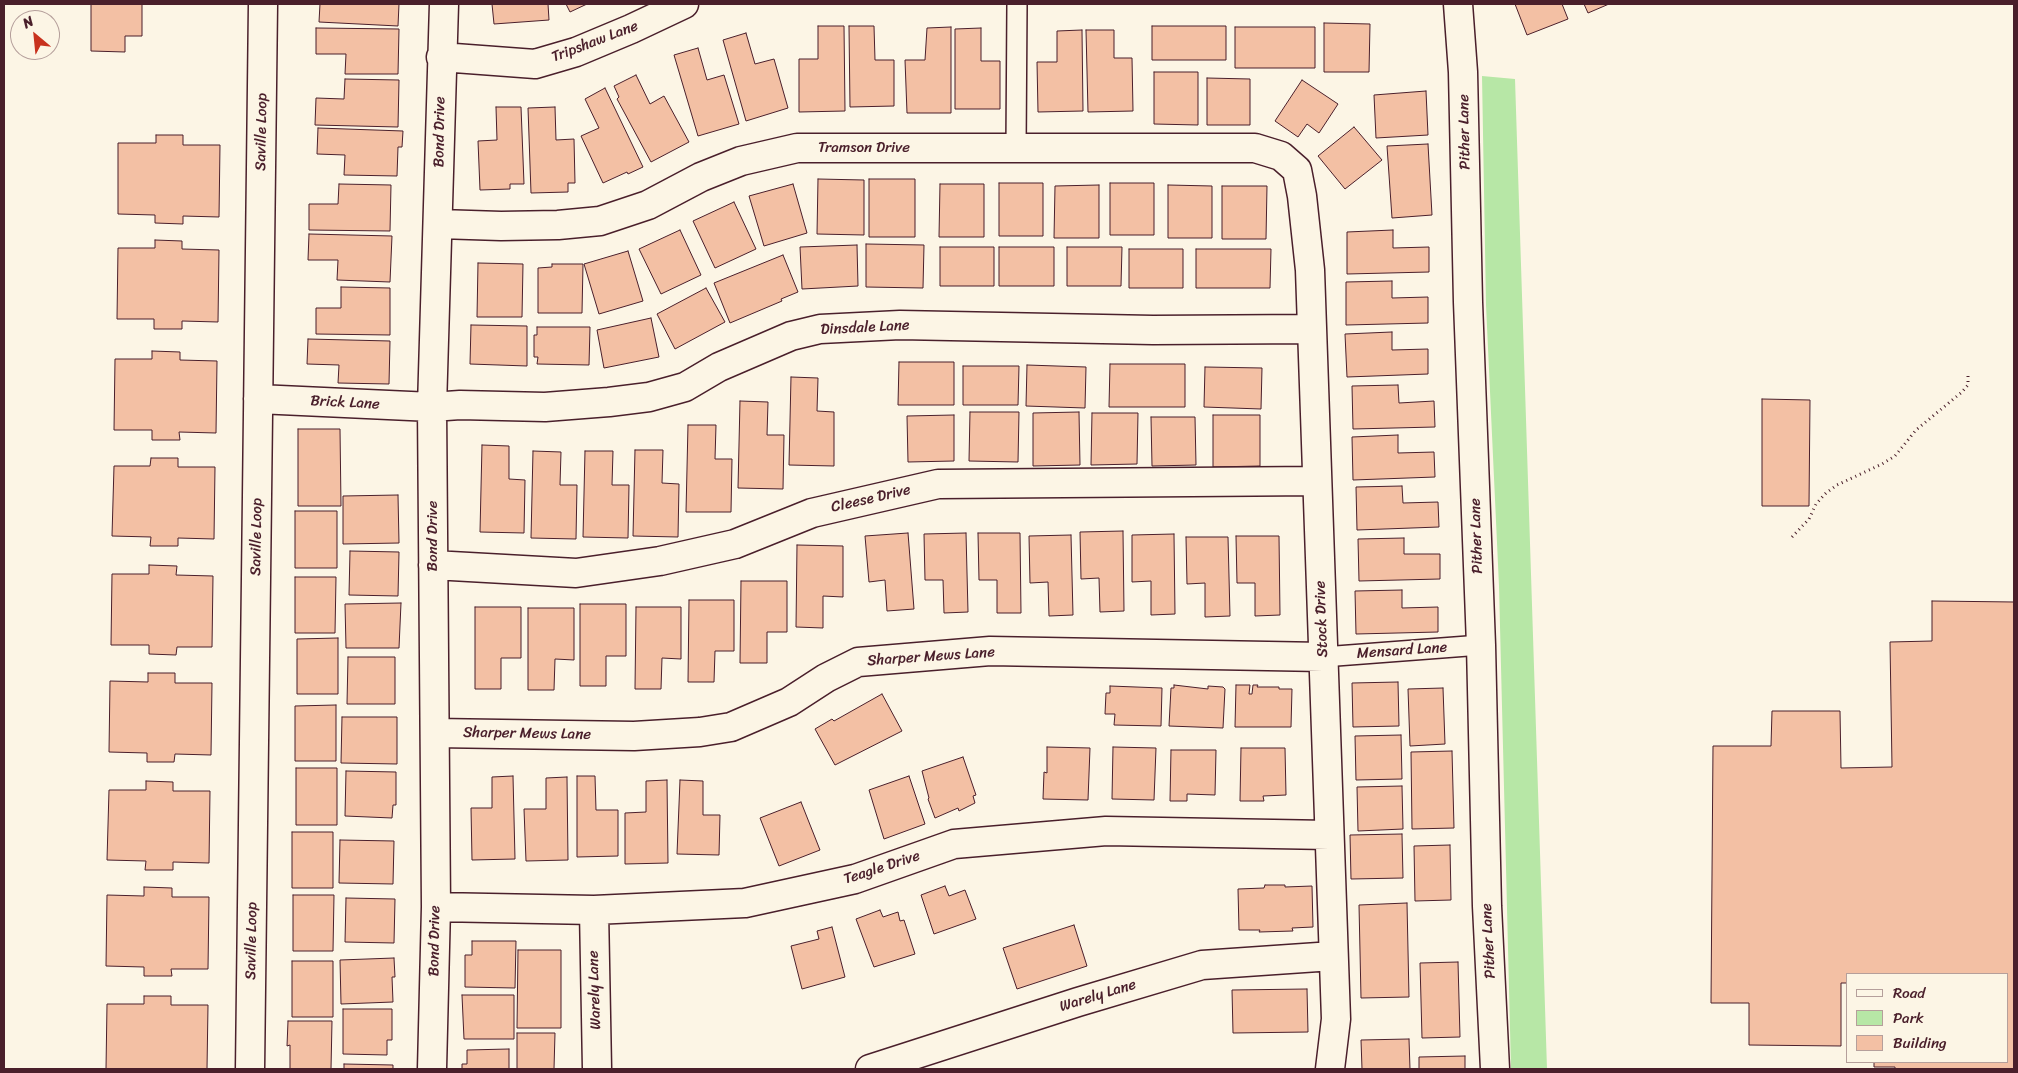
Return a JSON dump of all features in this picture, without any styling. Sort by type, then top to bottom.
[{"type":"street","name":"Saville Loop","points":[[250,1069],[263,4]]},
{"type":"street","name":"Bond Drive","points":[[432,1069],[436,907],[432,407],[439,224],[444,4]]},
{"type":"street","name":"Tripshaw Lane","points":[[442,57],[535,64],[576,52],[684,4]]},
{"type":"street","name":"Pither Lane","points":[[1458,4],[1463,72],[1468,302],[1481,645],[1487,906],[1495,1069]]},
{"type":"street","name":"Tramson Drive","points":[[439,224],[558,225],[600,221],[648,204],[701,177],[742,161],[797,148],[1255,148],[1281,156],[1297,170]]},
{"type":"street","name":"Stock Drive","points":[[1297,170],[1302,196],[1310,270],[1336,1018],[1330,1069]]},
{"type":"street","name":"Dinsdale Lane","points":[[432,407],[545,407],[649,397],[685,387],[720,367],[791,336],[820,329],[900,325],[1154,330],[1312,329]]},
{"type":"street","name":"Brick Lane","points":[[258,399],[432,407]]},
{"type":"street","name":"Cleese Drive","points":[[433,565],[576,573],[660,561],[735,544],[812,513],[938,484],[1317,481]]},
{"type":"street","name":"Sharper Mews Lane","points":[[435,733],[634,736],[700,732],[731,727],[789,702],[826,678],[858,662],[980,652],[1323,656]]},
{"type":"street","name":"Teagle Drive","points":[[436,907],[594,910],[745,903],[855,879],[954,844],[1106,831],[1329,835]]},
{"type":"street","name":"Warely Lane","points":[[594,910],[597,1069]]},
{"type":"street","name":"Warely Lane","points":[[870,1069],[1078,1002],[1202,965],[1333,956]]},
{"type":"lane","points":[[1016,148],[1017,4]]},
{"type":"lane","name":"Mensard Lane","points":[[1323,656],[1481,645]]},
{"type":"path","points":[[1792,537],[1809,519],[1816,504],[1831,489],[1895,456],[1916,430],[1962,392],[1968,385],[1968,372]]},
{"type":"green space","points":[[1482,76],[1515,79],[1547,1069],[1511,1069],[1499,586],[1486,305]]},
{"type":"building","points":[[91,4],[142,4],[142,36],[125,36],[125,52],[91,51]]},
{"type":"building","points":[[320,4],[399,4],[398,26],[319,22]]},
{"type":"building","points":[[492,4],[548,4],[549,20],[494,24]]},
{"type":"building","points":[[566,4],[587,4],[570,12]]},
{"type":"building","points":[[1515,4],[1562,4],[1568,19],[1527,35]]},
{"type":"building","points":[[1584,4],[1609,4],[1588,13]]},
{"type":"building","points":[[1324,23],[1370,24],[1369,72],[1324,72]]},
{"type":"building","points":[[818,26],[844,26],[845,111],[799,112],[799,59],[818,59]]},
{"type":"building","points":[[849,26],[874,26],[875,60],[894,60],[894,106],[850,107]]},
{"type":"building","points":[[1152,26],[1226,26],[1226,60],[1152,60]]},
{"type":"building","points":[[951,27],[951,113],[907,113],[905,60],[925,60],[927,28]]},
{"type":"building","points":[[1235,27],[1315,27],[1315,68],[1235,68]]},
{"type":"building","points":[[316,28],[399,29],[398,74],[345,74],[346,54],[316,54]]},
{"type":"building","points":[[981,28],[981,61],[1000,61],[1000,109],[955,109],[955,29]]},
{"type":"building","points":[[1082,30],[1083,111],[1038,112],[1037,62],[1057,62],[1057,31]]},
{"type":"building","points":[[1086,30],[1114,30],[1114,58],[1132,58],[1133,111],[1088,112]]},
{"type":"building","points":[[746,33],[755,64],[774,59],[788,108],[746,121],[723,40]]},
{"type":"building","points":[[698,48],[707,80],[724,75],[739,124],[698,136],[674,55]]},
{"type":"building","points":[[1154,72],[1198,72],[1198,125],[1154,124]]},
{"type":"building","points":[[636,75],[650,104],[664,96],[689,142],[651,162],[617,99],[619,97],[614,86]]},
{"type":"building","points":[[1207,78],[1250,79],[1250,125],[1207,125]]},
{"type":"building","points":[[345,79],[399,80],[398,127],[315,125],[316,98],[344,99]]},
{"type":"building","points":[[1302,80],[1338,104],[1319,133],[1307,124],[1298,137],[1275,121]]},
{"type":"building","points":[[605,88],[643,167],[603,183],[581,136],[599,128],[585,99]]},
{"type":"building","points":[[1426,91],[1428,135],[1376,138],[1374,95]]},
{"type":"building","points":[[496,107],[521,107],[524,184],[510,184],[510,189],[480,190],[478,141],[497,140]]},
{"type":"building","points":[[555,107],[556,140],[574,139],[575,183],[568,183],[568,192],[531,193],[528,108]]},
{"type":"building","points":[[1354,127],[1382,160],[1345,189],[1318,156]]},
{"type":"building","points":[[318,128],[403,131],[402,147],[398,147],[397,176],[344,175],[345,155],[317,154]]},
{"type":"building","points":[[156,135],[183,135],[183,145],[220,145],[219,217],[183,216],[183,224],[155,223],[155,215],[118,214],[118,143],[156,143]]},
{"type":"building","points":[[1428,144],[1432,215],[1392,218],[1387,146]]},
{"type":"building","points":[[818,179],[864,180],[864,235],[817,234]]},
{"type":"building","points":[[869,179],[915,179],[915,237],[869,237]]},
{"type":"building","points":[[999,183],[1043,183],[1043,236],[999,236]]},
{"type":"building","points":[[1110,183],[1154,183],[1154,235],[1110,235]]},
{"type":"building","points":[[339,184],[391,185],[390,231],[309,230],[309,204],[338,204]]},
{"type":"building","points":[[793,184],[807,233],[764,246],[749,196]]},
{"type":"building","points":[[940,184],[984,184],[984,237],[939,237]]},
{"type":"building","points":[[1099,185],[1099,238],[1054,238],[1055,186]]},
{"type":"building","points":[[1168,185],[1212,186],[1212,238],[1168,238]]},
{"type":"building","points":[[1222,186],[1267,186],[1266,239],[1222,239]]},
{"type":"building","points":[[734,202],[756,249],[715,268],[693,221]]},
{"type":"building","points":[[680,230],[701,275],[661,294],[639,249]]},
{"type":"building","points":[[1393,230],[1393,248],[1429,247],[1429,272],[1347,274],[1347,232]]},
{"type":"building","points":[[309,234],[392,236],[390,282],[337,280],[338,260],[308,260]]},
{"type":"building","points":[[155,240],[182,241],[182,249],[219,250],[218,322],[182,321],[182,329],[154,329],[154,319],[117,319],[118,248],[155,248]]},
{"type":"building","points":[[866,244],[924,245],[923,288],[866,287]]},
{"type":"building","points":[[857,245],[858,286],[802,289],[800,247]]},
{"type":"building","points":[[940,247],[994,247],[994,286],[940,286]]},
{"type":"building","points":[[999,247],[1054,247],[1054,286],[999,286]]},
{"type":"building","points":[[1067,247],[1122,247],[1121,286],[1067,286]]},
{"type":"building","points":[[1129,249],[1183,249],[1183,288],[1129,288]]},
{"type":"building","points":[[1196,249],[1271,249],[1270,288],[1196,288]]},
{"type":"building","points":[[628,251],[643,301],[599,314],[584,264]]},
{"type":"building","points":[[783,255],[798,292],[781,299],[782,301],[730,323],[714,283]]},
{"type":"building","points":[[478,263],[523,264],[522,317],[477,317]]},
{"type":"building","points":[[552,264],[583,264],[582,313],[538,313],[538,268],[552,267]]},
{"type":"building","points":[[1392,281],[1392,298],[1428,297],[1428,323],[1346,325],[1346,282]]},
{"type":"building","points":[[341,287],[390,288],[390,335],[316,334],[316,308],[341,308]]},
{"type":"building","points":[[706,288],[725,322],[675,349],[657,314]]},
{"type":"building","points":[[651,318],[659,357],[604,368],[597,330]]},
{"type":"building","points":[[471,325],[527,326],[527,366],[470,364]]},
{"type":"building","points":[[537,327],[590,327],[589,365],[537,364],[538,357],[534,357],[534,335],[537,335]]},
{"type":"building","points":[[1392,332],[1392,350],[1428,349],[1428,374],[1347,377],[1345,334]]},
{"type":"building","points":[[308,339],[390,341],[389,384],[338,383],[339,365],[307,364]]},
{"type":"building","points":[[152,351],[180,352],[180,360],[217,361],[216,433],[179,432],[180,440],[152,440],[152,430],[114,430],[115,359],[152,359]]},
{"type":"building","points":[[899,362],[954,362],[954,405],[898,405]]},
{"type":"building","points":[[1110,364],[1185,364],[1185,407],[1109,407]]},
{"type":"building","points":[[1027,365],[1086,367],[1085,408],[1026,406]]},
{"type":"building","points":[[963,366],[1019,366],[1018,405],[963,405]]},
{"type":"building","points":[[1205,367],[1262,368],[1261,409],[1204,407]]},
{"type":"building","points":[[791,377],[818,378],[817,411],[834,412],[834,466],[789,465]]},
{"type":"building","points":[[1398,385],[1399,403],[1434,401],[1435,427],[1353,429],[1352,386]]},
{"type":"building","points":[[1762,399],[1810,400],[1809,506],[1762,506]]},
{"type":"building","points":[[740,401],[768,402],[767,435],[784,435],[783,489],[738,488]]},
{"type":"building","points":[[970,412],[1019,412],[1018,462],[969,461]]},
{"type":"building","points":[[1079,412],[1080,465],[1033,466],[1033,413]]},
{"type":"building","points":[[1092,413],[1138,413],[1137,464],[1091,465]]},
{"type":"building","points":[[954,415],[954,461],[908,462],[907,416]]},
{"type":"building","points":[[1213,415],[1260,415],[1260,466],[1213,467]]},
{"type":"building","points":[[1151,417],[1195,417],[1196,465],[1152,466]]},
{"type":"building","points":[[688,425],[716,425],[715,459],[732,459],[731,512],[686,512]]},
{"type":"building","points":[[298,429],[340,429],[341,506],[298,506]]},
{"type":"building","points":[[1398,435],[1398,453],[1434,452],[1435,477],[1353,480],[1352,437]]},
{"type":"building","points":[[482,445],[509,446],[509,479],[525,480],[524,533],[480,532]]},
{"type":"building","points":[[635,450],[663,450],[662,483],[679,484],[678,537],[633,536]]},
{"type":"building","points":[[533,451],[561,452],[560,485],[577,485],[576,539],[531,538]]},
{"type":"building","points":[[585,451],[613,451],[612,485],[629,485],[628,538],[583,537]]},
{"type":"building","points":[[151,458],[178,458],[178,467],[215,467],[214,539],[178,538],[178,546],[150,546],[151,537],[112,536],[114,466],[150,466]]},
{"type":"building","points":[[1402,486],[1403,503],[1438,502],[1439,527],[1357,530],[1356,487]]},
{"type":"building","points":[[398,495],[399,543],[343,544],[343,496]]},
{"type":"building","points":[[295,511],[337,511],[337,568],[295,568]]},
{"type":"building","points":[[1123,531],[1124,611],[1100,612],[1099,578],[1081,579],[1080,532]]},
{"type":"building","points":[[908,533],[914,609],[887,611],[885,580],[869,582],[865,536]]},
{"type":"building","points":[[966,533],[968,612],[944,613],[943,580],[925,580],[924,534]]},
{"type":"building","points":[[978,533],[1020,533],[1021,613],[997,613],[997,580],[979,580]]},
{"type":"building","points":[[1174,534],[1175,614],[1151,615],[1151,581],[1132,582],[1132,535]]},
{"type":"building","points":[[1071,535],[1073,615],[1049,616],[1048,582],[1030,583],[1029,536]]},
{"type":"building","points":[[1236,536],[1279,536],[1280,615],[1255,616],[1255,583],[1237,583]]},
{"type":"building","points":[[1186,537],[1228,537],[1230,616],[1205,617],[1205,583],[1187,584]]},
{"type":"building","points":[[1404,538],[1404,554],[1440,554],[1440,579],[1359,581],[1358,539]]},
{"type":"building","points":[[797,545],[843,546],[843,597],[823,596],[823,628],[796,627]]},
{"type":"building","points":[[350,551],[399,552],[398,596],[349,595]]},
{"type":"building","points":[[149,565],[177,566],[176,575],[213,576],[212,647],[177,647],[176,655],[149,654],[149,645],[111,645],[112,574],[149,574]]},
{"type":"building","points":[[295,577],[336,577],[335,633],[295,633]]},
{"type":"building","points":[[741,581],[787,581],[787,632],[767,632],[767,663],[740,663]]},
{"type":"building","points":[[1402,590],[1402,608],[1438,607],[1438,632],[1356,634],[1355,591]]},
{"type":"building","points":[[689,600],[734,600],[734,651],[715,651],[714,682],[688,682]]},
{"type":"building","points":[[1932,601],[2014,602],[2014,1069],[1895,1069],[1895,1067],[1874,1067],[1874,1063],[2008,1063],[2008,973],[1846,973],[1846,983],[1841,983],[1841,1046],[1749,1045],[1749,1003],[1711,1003],[1713,746],[1771,746],[1772,711],[1840,711],[1841,768],[1892,767],[1890,642],[1932,641]]},
{"type":"building","points":[[401,603],[399,648],[346,648],[345,604]]},
{"type":"building","points":[[580,604],[626,604],[626,656],[606,656],[606,686],[580,686]]},
{"type":"building","points":[[475,607],[521,607],[521,658],[501,658],[501,689],[475,689]]},
{"type":"building","points":[[636,607],[681,607],[681,659],[662,658],[661,689],[635,689]]},
{"type":"building","points":[[528,608],[574,608],[574,660],[555,659],[554,690],[528,690]]},
{"type":"building","points":[[338,638],[338,694],[297,694],[297,639]]},
{"type":"building","points":[[348,657],[395,657],[395,704],[347,704]]},
{"type":"building","points":[[148,673],[175,673],[175,683],[212,683],[211,755],[175,754],[174,762],[147,762],[147,753],[109,752],[110,681],[148,682]]},
{"type":"building","points":[[1398,682],[1399,726],[1353,727],[1352,683]]},
{"type":"building","points":[[1174,685],[1208,689],[1208,686],[1223,687],[1225,689],[1223,728],[1169,726],[1171,688],[1174,688]]},
{"type":"building","points":[[1236,685],[1250,685],[1249,694],[1252,694],[1253,685],[1258,685],[1257,687],[1292,689],[1291,727],[1235,727]]},
{"type":"building","points":[[1110,686],[1162,688],[1161,726],[1114,725],[1115,714],[1105,714],[1106,693],[1110,693]]},
{"type":"building","points":[[1443,688],[1445,744],[1410,746],[1408,689]]},
{"type":"building","points":[[882,694],[902,731],[835,765],[815,729],[832,719],[834,721]]},
{"type":"building","points":[[336,705],[336,761],[295,761],[295,706]]},
{"type":"building","points":[[342,717],[397,717],[397,764],[341,763]]},
{"type":"building","points":[[1401,735],[1402,779],[1356,780],[1355,736]]},
{"type":"building","points":[[1047,747],[1090,748],[1088,800],[1043,799],[1044,772],[1047,773]]},
{"type":"building","points":[[1113,747],[1156,748],[1154,800],[1112,799]]},
{"type":"building","points":[[1241,748],[1285,748],[1286,795],[1263,796],[1264,801],[1240,801]]},
{"type":"building","points":[[1171,750],[1216,750],[1215,795],[1187,794],[1187,801],[1170,801]]},
{"type":"building","points":[[1452,751],[1454,828],[1412,829],[1411,752]]},
{"type":"building","points":[[963,757],[976,795],[973,796],[975,803],[959,811],[958,808],[935,818],[928,799],[922,771]]},
{"type":"building","points":[[296,768],[337,768],[337,825],[296,825]]},
{"type":"building","points":[[346,771],[396,772],[396,805],[393,805],[392,818],[345,816]]},
{"type":"building","points":[[513,776],[515,859],[472,860],[471,808],[492,808],[492,777]]},
{"type":"building","points":[[577,776],[595,776],[596,810],[618,810],[618,856],[577,857]]},
{"type":"building","points":[[909,776],[925,824],[884,839],[869,790]]},
{"type":"building","points":[[567,777],[568,860],[526,861],[524,809],[546,809],[546,778]]},
{"type":"building","points":[[667,780],[668,863],[625,864],[625,813],[646,812],[646,781]]},
{"type":"building","points":[[680,780],[703,781],[703,815],[720,815],[719,855],[677,854]]},
{"type":"building","points":[[146,781],[173,782],[173,791],[210,791],[209,863],[173,862],[173,870],[145,870],[146,861],[107,860],[109,790],[146,790]]},
{"type":"building","points":[[1402,786],[1403,829],[1358,831],[1357,787]]},
{"type":"building","points":[[801,802],[820,850],[779,866],[760,818]]},
{"type":"building","points":[[292,832],[333,832],[333,888],[292,888]]},
{"type":"building","points":[[1402,834],[1403,878],[1351,879],[1350,835]]},
{"type":"building","points":[[340,840],[394,841],[393,884],[339,883]]},
{"type":"building","points":[[1450,845],[1451,900],[1415,901],[1414,846]]},
{"type":"building","points":[[1265,885],[1285,885],[1285,887],[1312,886],[1313,927],[1292,928],[1293,931],[1259,932],[1260,930],[1239,930],[1238,889],[1264,888]]},
{"type":"building","points":[[945,886],[949,896],[965,890],[976,919],[934,934],[921,895]]},
{"type":"building","points":[[144,887],[172,888],[172,897],[209,897],[208,969],[171,969],[172,976],[144,976],[144,967],[106,966],[107,895],[144,896]]},
{"type":"building","points":[[293,895],[334,895],[333,951],[293,951]]},
{"type":"building","points":[[346,898],[395,899],[394,943],[345,942]]},
{"type":"building","points":[[1407,903],[1409,997],[1361,998],[1359,905]]},
{"type":"building","points":[[880,910],[883,917],[898,912],[900,921],[904,920],[915,954],[874,967],[856,919]]},
{"type":"building","points":[[1074,925],[1087,966],[1017,989],[1003,948]]},
{"type":"building","points":[[832,927],[845,977],[802,989],[791,946],[819,939],[817,931]]},
{"type":"building","points":[[472,941],[516,941],[515,988],[465,987],[465,955],[472,955]]},
{"type":"building","points":[[518,950],[561,950],[561,1028],[517,1028]]},
{"type":"building","points":[[394,958],[395,977],[392,977],[393,1002],[341,1004],[340,960]]},
{"type":"building","points":[[292,961],[333,961],[333,1017],[292,1017]]},
{"type":"building","points":[[1458,962],[1460,1037],[1422,1038],[1420,963]]},
{"type":"building","points":[[1307,989],[1308,1032],[1233,1033],[1232,990]]},
{"type":"building","points":[[462,995],[514,995],[514,1039],[464,1039]]},
{"type":"building","points":[[144,996],[171,996],[171,1005],[208,1005],[207,1069],[106,1069],[107,1004],[144,1004]]},
{"type":"building","points":[[343,1009],[392,1009],[392,1040],[387,1040],[387,1055],[343,1054]]},
{"type":"building","points":[[288,1021],[332,1021],[331,1069],[290,1069],[290,1045],[287,1046]]},
{"type":"building","points":[[517,1033],[555,1033],[554,1069],[517,1069]]},
{"type":"building","points":[[1409,1039],[1410,1069],[1362,1069],[1361,1040]]},
{"type":"building","points":[[509,1049],[509,1069],[462,1069],[462,1064],[467,1064],[467,1050]]},
{"type":"building","points":[[1465,1056],[1465,1069],[1419,1069],[1419,1057]]},
{"type":"building","points":[[344,1064],[393,1065],[393,1069],[344,1069]]}]
